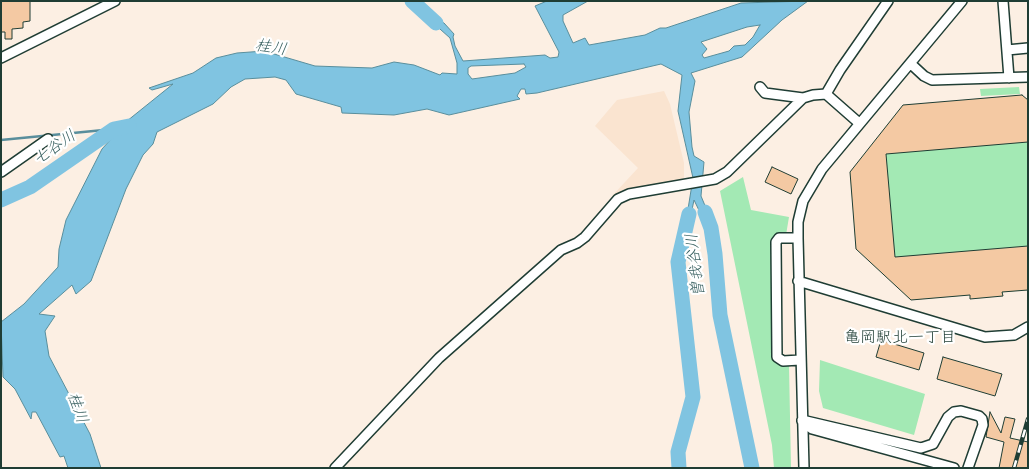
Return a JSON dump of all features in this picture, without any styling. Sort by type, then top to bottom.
[{"type":"street","points":[[1,58],[115,1]]},
{"type":"street","points":[[760,87],[766,93],[804,98],[826,94],[840,70],[888,1]]},
{"type":"street","points":[[804,468],[798,281],[798,222],[803,200],[812,183],[859,123],[911,64],[962,1]]},
{"type":"street","points":[[1003,1],[1009,78]]},
{"type":"street","points":[[1007,50],[1028,48]]},
{"type":"street","points":[[911,64],[924,76],[932,80],[1028,77]]},
{"type":"street","points":[[826,94],[859,123]]},
{"type":"street","points":[[335,468],[439,358],[561,250],[585,237],[618,199],[628,194],[709,180],[727,172],[804,98]]},
{"type":"street","points":[[1,172],[48,139]]},
{"type":"street","points":[[798,238],[779,238],[776,242],[777,357],[783,361],[800,360]]},
{"type":"street","points":[[798,281],[985,337],[1014,335],[1028,327]]},
{"type":"street","points":[[802,420],[921,448],[933,444],[948,418],[954,412],[961,411],[979,416],[982,419],[983,425],[968,468]]},
{"type":"street","points":[[802,420],[812,429],[954,468]]},
{"type":"shaded area","points":[[664,91],[670,104],[684,163],[684,182],[629,189],[615,198],[612,196],[638,168],[595,126],[617,100]]},
{"type":"green space","points":[[1019,87],[1020,94],[981,96],[980,89]]},
{"type":"green space","points":[[1028,100],[1028,290],[1003,292],[1003,296],[970,299],[970,295],[911,300],[856,249],[850,172],[903,105]]},
{"type":"green space","points":[[743,177],[751,210],[789,217],[786,235],[775,237],[772,243],[775,359],[779,364],[789,365],[791,468],[774,468],[772,445],[720,191]]},
{"type":"green space","points":[[820,360],[925,394],[914,435],[823,408],[819,391]]},
{"type":"water","points":[[547,1],[588,1],[563,15],[563,21],[573,43],[585,38],[589,45],[645,35],[660,28],[666,28],[741,3],[808,1],[782,20],[742,57],[691,73],[695,81],[689,112],[692,147],[694,156],[704,162],[701,196],[716,232],[709,231],[694,200],[687,234],[684,234],[693,178],[678,111],[682,75],[661,64],[537,93],[526,94],[525,89],[521,89],[517,96],[520,99],[449,115],[427,109],[394,115],[342,113],[341,107],[296,94],[286,80],[275,77],[245,79],[231,87],[213,104],[157,132],[153,144],[143,155],[126,189],[91,281],[76,294],[72,285],[39,314],[55,316],[45,331],[49,356],[90,434],[101,468],[68,468],[64,456],[60,457],[36,412],[32,412],[31,419],[15,389],[3,377],[1,322],[24,304],[58,267],[59,249],[66,220],[102,149],[111,139],[74,162],[69,161],[94,141],[127,121],[173,84],[152,90],[149,88],[193,73],[216,58],[237,53],[264,51],[315,66],[372,68],[394,62],[414,65],[440,75],[442,73],[457,74],[457,63],[450,38],[421,12],[421,8],[434,19],[444,23],[454,34],[455,46],[463,61],[545,55],[550,58],[558,57],[559,52],[535,6]],"holes":[[[760,25],[753,37],[745,45],[734,46],[729,51],[704,58],[702,55],[707,49],[701,42],[747,27]],[[524,64],[526,67],[515,73],[472,79],[468,74],[468,68],[471,66]]]},
{"type":"building","points":[[1,1],[30,1],[30,21],[23,22],[23,28],[12,29],[12,39],[5,39],[5,32],[1,32]]},
{"type":"building","points":[[1022,95],[1028,100],[1028,142],[886,154],[895,257],[1028,246],[1028,290],[1002,292],[1003,296],[970,299],[970,295],[911,300],[856,249],[850,172],[903,105]]},
{"type":"building","points":[[772,167],[798,179],[791,194],[765,182]]},
{"type":"building","points":[[881,340],[924,353],[919,370],[876,357]]},
{"type":"building","points":[[943,357],[1002,374],[995,396],[937,379]]},
{"type":"building","points":[[990,412],[1001,433],[1005,417],[1015,419],[1010,438],[1028,442],[1028,468],[999,468],[1004,442],[986,437]]},
{"type":"waterway","points":[[412,1],[436,23]]},
{"type":"waterway","name":"七谷川","points":[[1,200],[30,187],[114,129],[129,126]]},
{"type":"waterway","points":[[1,140],[114,129]]},
{"type":"waterway","name":"曽我谷川","points":[[705,212],[711,228],[715,254],[720,315],[752,468]]},
{"type":"waterway","points":[[679,468],[678,452],[693,397],[678,262],[689,214]]},
{"type":"railway","points":[[1014,468],[1028,419]]},
{"type":"district","name":"亀岡駅北一丁目","points":[[900,338]]},
{"type":"water label","name":"桂川","points":[[271,48]]},
{"type":"water label","name":"桂川","points":[[77,408]]}]
